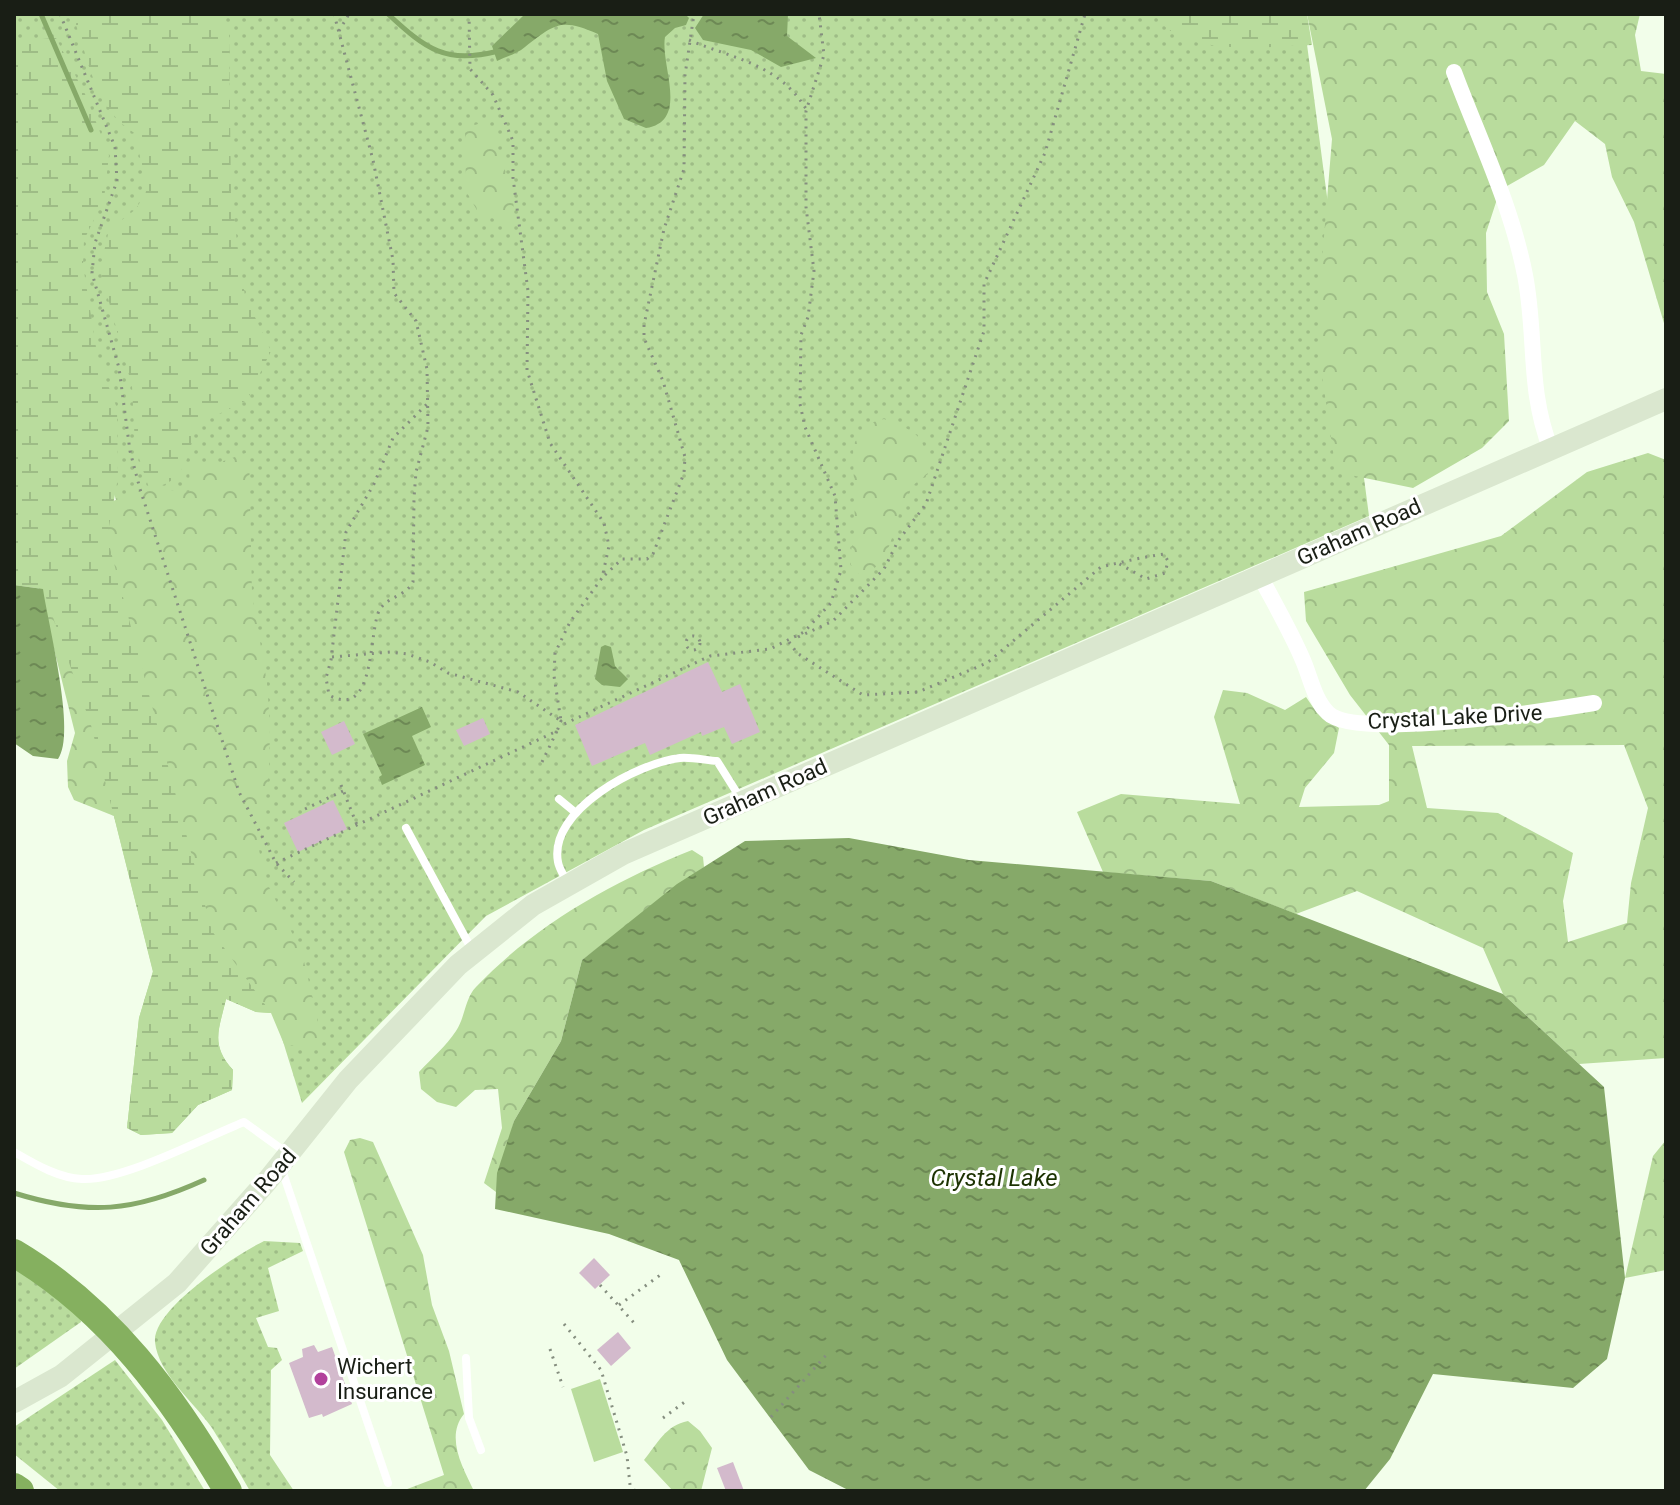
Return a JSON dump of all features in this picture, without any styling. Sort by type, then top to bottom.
[{"type":"highway","points":[[14,1253],[45,1271],[117,1333],[200,1443],[228,1491]]},
{"type":"highway","points":[[14,1487],[20,1491]]},
{"type":"main road","name":"Graham Road","points":[[14,1402],[61,1376],[177,1283],[285,1160],[363,1063],[474,952],[533,905],[623,854],[1666,399]]},
{"type":"street","points":[[1454,72],[1490,161],[1520,254],[1531,312],[1534,392],[1551,450]]},
{"type":"street","name":"Crystal Lake Drive","points":[[1260,576],[1302,657],[1322,706],[1337,719],[1351,723],[1406,723],[1507,718],[1594,703]]},
{"type":"lane","points":[[568,885],[557,860],[564,834],[583,802],[629,774],[680,758],[717,761],[743,802]]},
{"type":"lane","points":[[559,799],[576,813]]},
{"type":"lane","points":[[406,828],[474,952]]},
{"type":"lane","points":[[14,1152],[44,1169],[80,1179],[108,1177],[244,1122],[285,1160],[388,1483]]},
{"type":"lane","points":[[466,1358],[469,1418],[481,1450]]},
{"type":"path","points":[[60,14],[115,147],[117,181],[95,243],[92,273],[119,368],[130,451],[184,629],[239,792],[276,863],[294,882]]},
{"type":"path","points":[[334,14],[373,160],[393,260],[394,293],[416,321],[423,339],[428,403],[426,438],[415,486],[415,573],[409,589],[387,602],[377,615],[373,653],[357,692],[341,700],[329,695],[326,687],[346,532],[374,484],[393,438],[428,403]]},
{"type":"path","points":[[339,33],[349,14]]},
{"type":"path","points":[[469,14],[470,66],[493,95],[513,141],[514,189],[528,291],[525,360],[550,443],[604,523],[609,546],[602,578]]},
{"type":"path","points":[[789,641],[820,618],[831,603],[841,570],[835,496],[805,427],[800,404],[801,335],[808,317],[814,271],[806,207],[806,109],[824,55],[819,14]]},
{"type":"path","points":[[332,657],[407,654],[430,662],[448,673],[518,692],[561,721],[562,725],[710,656],[723,652],[752,653],[789,641],[839,616],[884,569],[898,541],[926,504],[984,331],[984,284],[1045,153],[1085,14]]},
{"type":"path","points":[[542,762],[561,721],[554,676],[555,653],[576,612],[602,578],[622,559],[647,559],[653,554],[686,464],[684,447],[663,381],[643,332],[664,229],[684,169],[689,40],[694,16]]},
{"type":"path","points":[[689,40],[770,70],[789,84],[806,109]]},
{"type":"path","points":[[789,641],[797,653],[863,695],[918,692],[987,663],[1094,572],[1118,563],[1164,554],[1168,561],[1165,573],[1146,579],[1118,563]]},
{"type":"path","points":[[276,863],[557,731]]},
{"type":"path","points":[[341,785],[357,825]]},
{"type":"path","points":[[305,809],[343,791]]},
{"type":"path","points":[[619,1305],[663,1273]]},
{"type":"path","points":[[600,1285],[635,1324]]},
{"type":"path","points":[[564,1324],[601,1370],[627,1456],[630,1485],[635,1491]]},
{"type":"path","points":[[550,1349],[563,1387]]},
{"type":"path","points":[[771,1417],[828,1353]]},
{"type":"path","points":[[663,1418],[686,1401]]},
{"type":"green space","points":[[14,14],[1303,14],[1369,516],[644,830],[486,916],[302,1103],[75,367],[14,131]]},
{"type":"green space","points":[[77,14],[213,14],[229,34],[231,193],[239,258],[245,296],[271,351],[247,400],[195,426],[191,448],[178,475],[161,486],[149,488],[135,446],[132,386],[100,269],[109,230],[136,209],[146,192],[136,134],[111,112],[96,86],[76,25]]},
{"type":"green space","points":[[1155,14],[1307,14],[1312,45],[1227,47],[1204,44],[1184,38],[1167,28]]},
{"type":"green space","points":[[1307,14],[1640,14],[1635,35],[1641,71],[1666,74],[1666,330],[1634,222],[1612,177],[1605,144],[1575,121],[1544,165],[1500,190],[1486,233],[1487,292],[1504,334],[1509,421],[1482,448],[1413,488],[1336,472],[1321,368],[1320,285],[1332,139]]},
{"type":"green space","points":[[56,38],[85,94],[109,155],[104,199],[84,240],[83,265],[98,360],[117,408],[118,478],[107,537],[212,931],[271,1013],[256,1012],[226,999],[218,1036],[221,1052],[233,1070],[232,1090],[198,1105],[172,1133],[141,1135],[127,1128],[139,1018],[153,972],[91,725],[43,589],[14,585],[14,41]]},
{"type":"green space","points":[[478,124],[494,135],[512,191],[511,226],[478,212],[466,191],[465,128]]},
{"type":"green space","points":[[884,419],[906,428],[919,438],[925,451],[928,474],[913,486],[903,501],[892,539],[880,562],[860,575],[851,565],[850,556],[855,530],[853,445],[867,424]]},
{"type":"green space","points":[[249,452],[252,594],[267,683],[270,726],[269,773],[259,850],[267,883],[302,953],[317,1016],[320,1050],[284,1044],[271,1013],[256,1012],[226,999],[218,1036],[221,1052],[233,1070],[232,1090],[198,1105],[172,1133],[141,1135],[127,1128],[139,1018],[153,971],[114,816],[74,800],[68,787],[67,761],[75,733],[38,585],[106,536],[113,501],[149,488],[190,492],[189,463],[215,464]]},
{"type":"green space","points":[[1648,453],[1666,460],[1666,1058],[1579,1064],[1503,994],[1483,948],[1357,891],[1296,914],[1211,881],[1103,872],[1077,812],[1121,794],[1240,804],[1214,717],[1223,690],[1247,693],[1285,710],[1306,697],[1317,713],[1339,728],[1334,753],[1305,788],[1299,807],[1379,805],[1389,801],[1389,745],[1350,695],[1306,621],[1304,592],[1501,536],[1587,472]],"holes":[[[1624,745],[1648,808],[1631,883],[1627,923],[1568,942],[1563,901],[1573,853],[1498,813],[1427,808],[1412,746]]]},
{"type":"green space","points":[[692,850],[703,857],[704,867],[582,960],[561,1041],[514,1121],[496,1192],[484,1183],[502,1128],[498,1089],[475,1090],[456,1107],[437,1102],[421,1089],[419,1072],[456,1031],[476,987],[523,944],[604,891]]},
{"type":"green space","points":[[360,1138],[373,1142],[423,1255],[432,1305],[449,1351],[464,1414],[456,1432],[458,1452],[474,1491],[402,1491],[444,1475],[344,1152],[350,1140]]},
{"type":"green space","points":[[1666,1140],[1666,1270],[1625,1278],[1653,1156]]},
{"type":"green space","points":[[264,1241],[300,1243],[303,1251],[268,1268],[279,1311],[256,1318],[268,1347],[277,1348],[282,1360],[271,1370],[270,1455],[294,1491],[250,1491],[212,1428],[170,1377],[155,1342],[167,1314],[181,1299],[216,1270]]},
{"type":"green space","points":[[14,1264],[80,1317],[81,1322],[14,1369]]},
{"type":"green space","points":[[115,1360],[162,1420],[205,1491],[60,1491],[14,1454],[14,1427]]},
{"type":"green space","points":[[600,1379],[623,1452],[594,1462],[571,1389]]},
{"type":"green space","points":[[688,1421],[712,1448],[701,1491],[673,1491],[644,1460],[668,1431]]},
{"type":"water","points":[[525,14],[685,14],[689,18],[686,25],[675,28],[665,37],[670,90],[667,115],[659,123],[646,128],[624,119],[607,81],[598,34],[586,29],[567,25],[552,28],[519,51],[497,61],[492,46]]},
{"type":"water","points":[[704,14],[788,14],[787,36],[816,58],[781,67],[751,50],[703,40],[695,28]]},
{"type":"water","points":[[14,585],[43,589],[63,703],[63,746],[58,759],[33,756],[14,743]]},
{"type":"water","points":[[601,647],[611,647],[615,666],[628,679],[620,687],[602,685],[595,679]]},
{"type":"water","points":[[422,707],[431,727],[412,736],[425,765],[382,785],[379,777],[382,775],[363,734]]},
{"type":"water","name":"Crystal Lake","points":[[849,838],[969,860],[1211,881],[1503,994],[1604,1087],[1625,1278],[1607,1359],[1573,1388],[1433,1374],[1390,1459],[1364,1491],[850,1491],[809,1470],[727,1360],[679,1260],[609,1234],[495,1209],[497,1173],[514,1121],[561,1041],[582,960],[677,884],[745,841]]},
{"type":"building","points":[[708,662],[722,692],[740,684],[760,732],[732,744],[724,727],[702,736],[701,732],[650,755],[645,743],[592,766],[575,725]]},
{"type":"building","points":[[483,718],[490,734],[464,746],[456,730]]},
{"type":"building","points":[[344,721],[355,744],[332,755],[321,732]]},
{"type":"building","points":[[333,800],[347,829],[298,852],[284,823]]},
{"type":"building","points":[[594,1258],[610,1275],[595,1289],[579,1273]]},
{"type":"building","points":[[618,1332],[631,1348],[611,1366],[597,1350]]},
{"type":"building","points":[[314,1345],[318,1352],[332,1347],[352,1404],[323,1417],[322,1414],[309,1418],[289,1363],[303,1357],[302,1349]]},
{"type":"building","points":[[733,1462],[744,1491],[726,1491],[717,1468]]},
{"type":"waterway","points":[[41,14],[91,130]]},
{"type":"waterway","points":[[388,14],[414,37],[438,51],[464,56],[499,51]]},
{"type":"waterway","points":[[14,1193],[65,1205],[110,1207],[155,1199],[204,1180]]},
{"type":"place","name":"Wichert Insurance","points":[[321,1379]]}]
